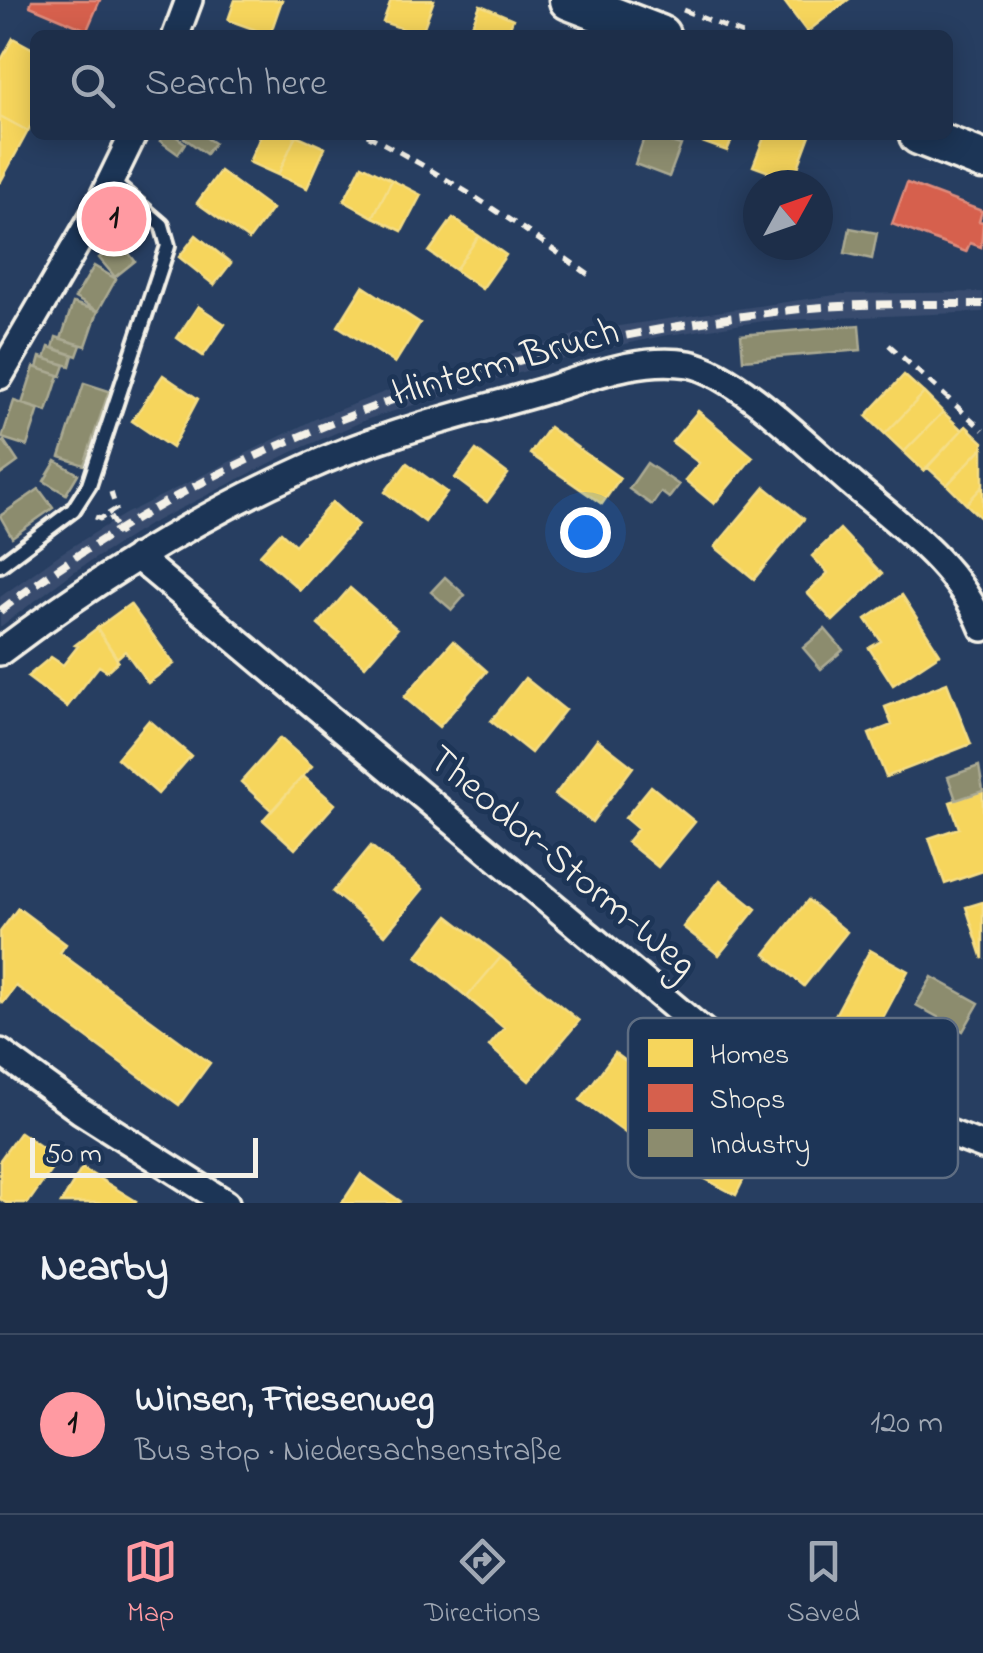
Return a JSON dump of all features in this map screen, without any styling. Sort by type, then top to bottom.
[{"type":"main road","points":[[569,0],[667,21]]},
{"type":"main road","points":[[932,140],[983,160]]},
{"type":"street","points":[[178,30],[189,0]]},
{"type":"street","points":[[0,376],[112,182],[131,140]]},
{"type":"street","name":"Hinterm Bruch","points":[[0,652],[137,557],[289,476],[388,436],[642,363],[691,364],[737,386],[929,549],[960,584],[983,628]]},
{"type":"street","name":"Theodor-Storm-Weg","points":[[137,557],[688,1018]]},
{"type":"street","points":[[0,1052],[81,1111],[226,1203]]},
{"type":"street","name":"Theodor-Storm-Weg","points":[[958,1136],[983,1146]]},
{"type":"lane","points":[[0,565],[73,510],[89,485],[168,246],[162,225],[112,182]]},
{"type":"path","points":[[667,21],[717,30]]},
{"type":"path","points":[[377,140],[496,208],[593,278]]},
{"type":"path","points":[[889,346],[983,430]]},
{"type":"path","points":[[73,510],[100,519],[108,514],[137,557]]},
{"type":"shaded area","points":[[983,292],[983,312],[764,321],[662,336],[581,354],[368,419],[292,452],[150,524],[75,571],[0,627],[0,597],[125,514],[315,419],[387,391],[591,330],[842,294]]},
{"type":"building: Homes","points":[[235,0],[282,0],[272,30],[256,30],[228,20]]},
{"type":"building: Homes","points":[[391,0],[434,0],[423,30],[406,30],[383,22]]},
{"type":"building: Homes","points":[[783,0],[848,0],[810,30],[806,30]]},
{"type":"building: Homes","points":[[480,5],[513,19],[509,30],[470,30]]},
{"type":"building: Homes","points":[[13,38],[30,47],[28,131],[0,116],[0,62]]},
{"type":"building: Homes","points":[[0,116],[28,131],[0,183]]},
{"type":"building: Homes","points":[[259,140],[294,140],[278,175],[249,162]]},
{"type":"building: Homes","points":[[294,140],[307,140],[325,148],[307,188],[278,175]]},
{"type":"building: Homes","points":[[697,140],[732,140],[727,151]]},
{"type":"building: Homes","points":[[763,140],[808,140],[797,170],[764,170],[753,166]]},
{"type":"building: Homes","points":[[362,165],[392,180],[373,217],[344,201]]},
{"type":"building: Homes","points":[[220,171],[272,209],[249,240],[197,203]]},
{"type":"building: Homes","points":[[392,180],[421,195],[402,231],[373,217]]},
{"type":"building: Homes","points":[[453,218],[479,236],[455,270],[429,252]]},
{"type":"building: Homes","points":[[196,235],[231,263],[214,285],[179,257]]},
{"type":"building: Homes","points":[[479,236],[506,255],[482,289],[455,270]]},
{"type":"building: Homes","points":[[363,286],[420,323],[395,363],[338,326]]},
{"type":"building: Homes","points":[[198,306],[225,324],[203,356],[177,338]]},
{"type":"building: Homes","points":[[163,375],[198,399],[172,448],[132,421]]},
{"type":"building: Homes","points":[[904,375],[924,393],[885,434],[866,416]]},
{"type":"building: Homes","points":[[924,393],[943,412],[904,452],[885,434]]},
{"type":"building: Homes","points":[[698,411],[753,457],[714,504],[685,480],[699,463],[672,442]]},
{"type":"building: Homes","points":[[943,412],[962,430],[924,471],[904,452]]},
{"type":"building: Homes","points":[[966,426],[983,442],[983,447],[947,485],[927,467]]},
{"type":"building: Homes","points":[[549,427],[620,478],[602,504],[530,454]]},
{"type":"building: Homes","points":[[983,447],[983,486],[966,504],[947,485]]},
{"type":"building: Homes","points":[[476,450],[508,474],[487,502],[455,478]]},
{"type":"building: Homes","points":[[407,463],[447,492],[425,522],[385,492]]},
{"type":"building: Homes","points":[[983,486],[983,520],[966,504]]},
{"type":"building: Homes","points":[[765,487],[804,519],[754,579],[715,547]]},
{"type":"building: Homes","points":[[332,502],[358,525],[300,590],[260,555],[281,532],[295,545]]},
{"type":"building: Homes","points":[[840,529],[882,574],[833,621],[807,593],[828,573],[812,556]]},
{"type":"building: Homes","points":[[350,588],[397,629],[365,666],[318,625]]},
{"type":"building: Homes","points":[[902,595],[940,654],[893,685],[869,648],[881,641],[866,619]]},
{"type":"building: Homes","points":[[130,604],[174,664],[148,683],[125,651],[117,658],[97,628]]},
{"type":"building: Homes","points":[[97,628],[118,661],[107,671],[99,666],[67,707],[27,677],[51,657],[63,665],[78,646],[75,645]]},
{"type":"building: Homes","points":[[453,641],[487,671],[439,727],[404,697]]},
{"type":"building: Homes","points":[[525,678],[565,710],[531,753],[491,721]]},
{"type":"building: Homes","points":[[947,683],[971,744],[886,777],[869,734],[892,725],[885,707]]},
{"type":"building: Homes","points":[[149,720],[191,756],[158,794],[117,758]]},
{"type":"building: Homes","points":[[280,738],[312,766],[272,811],[241,782]]},
{"type":"building: Homes","points":[[597,739],[633,767],[592,822],[555,795]]},
{"type":"building: Homes","points":[[303,776],[335,804],[295,849],[263,820]]},
{"type":"building: Homes","points":[[651,786],[695,822],[658,867],[627,842],[638,829],[625,818]]},
{"type":"building: Homes","points":[[983,791],[983,871],[945,884],[929,838],[959,828],[950,802]]},
{"type":"building: Homes","points":[[371,846],[423,889],[385,935],[333,892]]},
{"type":"building: Homes","points":[[720,880],[756,909],[719,955],[683,927]]},
{"type":"building: Homes","points":[[808,900],[847,932],[804,986],[765,954]]},
{"type":"building: Homes","points":[[983,902],[983,959],[966,907]]},
{"type":"building: Homes","points":[[18,908],[66,944],[60,953],[210,1063],[179,1105],[16,986],[3,1003],[0,1001],[0,932]]},
{"type":"building: Homes","points":[[448,916],[501,957],[467,997],[417,956]]},
{"type":"building: Homes","points":[[870,950],[908,971],[883,1018],[834,1017]]},
{"type":"building: Homes","points":[[501,957],[579,1021],[529,1081],[489,1046],[504,1028],[467,997]]},
{"type":"building: Homes","points":[[615,1053],[628,1063],[628,1135],[580,1100]]},
{"type":"building: Homes","points":[[20,1132],[59,1159],[28,1203],[6,1203],[0,1199],[0,1160]]},
{"type":"building: Homes","points":[[82,1168],[136,1201],[61,1203]]},
{"type":"building: Homes","points":[[361,1174],[400,1201],[399,1203],[342,1203]]},
{"type":"building: Homes","points":[[703,1178],[744,1178],[736,1195]]},
{"type":"building: Shops","points":[[32,0],[100,0],[87,30],[30,6]]},
{"type":"building: Shops","points":[[907,183],[982,211],[981,247],[970,243],[966,252],[892,224]]},
{"type":"building: Industry","points":[[181,140],[185,143],[178,154],[160,141]]},
{"type":"building: Industry","points":[[187,140],[214,143],[206,154]]},
{"type":"building: Industry","points":[[643,140],[681,145],[669,177],[635,164]]},
{"type":"building: Industry","points":[[850,228],[877,233],[872,259],[845,253]]},
{"type":"building: Industry","points":[[119,241],[135,261],[115,277],[99,258]]},
{"type":"building: Industry","points":[[94,266],[116,279],[98,311],[75,298]]},
{"type":"building: Industry","points":[[73,303],[98,311],[86,346],[61,339]]},
{"type":"building: Industry","points":[[859,325],[861,350],[743,360],[741,335]]},
{"type":"building: Industry","points":[[56,337],[81,345],[77,356],[53,348]]},
{"type":"building: Industry","points":[[49,347],[73,355],[70,366],[45,359]]},
{"type":"building: Industry","points":[[40,357],[65,365],[61,376],[37,368]]},
{"type":"building: Industry","points":[[34,367],[59,375],[47,412],[22,404]]},
{"type":"building: Industry","points":[[84,383],[109,391],[84,465],[60,457]]},
{"type":"building: Industry","points":[[14,401],[39,409],[27,446],[2,438]]},
{"type":"building: Industry","points":[[4,441],[18,462],[0,475],[0,443]]},
{"type":"building: Industry","points":[[56,461],[78,474],[66,494],[44,481]]},
{"type":"building: Industry","points":[[647,463],[679,485],[669,498],[661,492],[652,505],[629,489]]},
{"type":"building: Industry","points":[[39,489],[53,508],[12,537],[0,516]]},
{"type":"building: Industry","points":[[445,577],[465,595],[452,610],[431,592]]},
{"type":"building: Industry","points":[[825,629],[843,650],[821,669],[803,648]]},
{"type":"building: Industry","points":[[979,766],[983,791],[956,800],[948,777]]},
{"type":"building: Industry","points":[[932,977],[979,1003],[963,1031],[958,1028],[958,1018],[940,1018],[916,1005]]},
{"type":"railway","points":[[0,611],[88,548],[182,493],[279,446],[379,405],[482,371],[587,344],[694,323],[824,307],[983,304]]},
{"type":"place","name":"Winsen, Friesenweg","points":[[114,219]]}]
